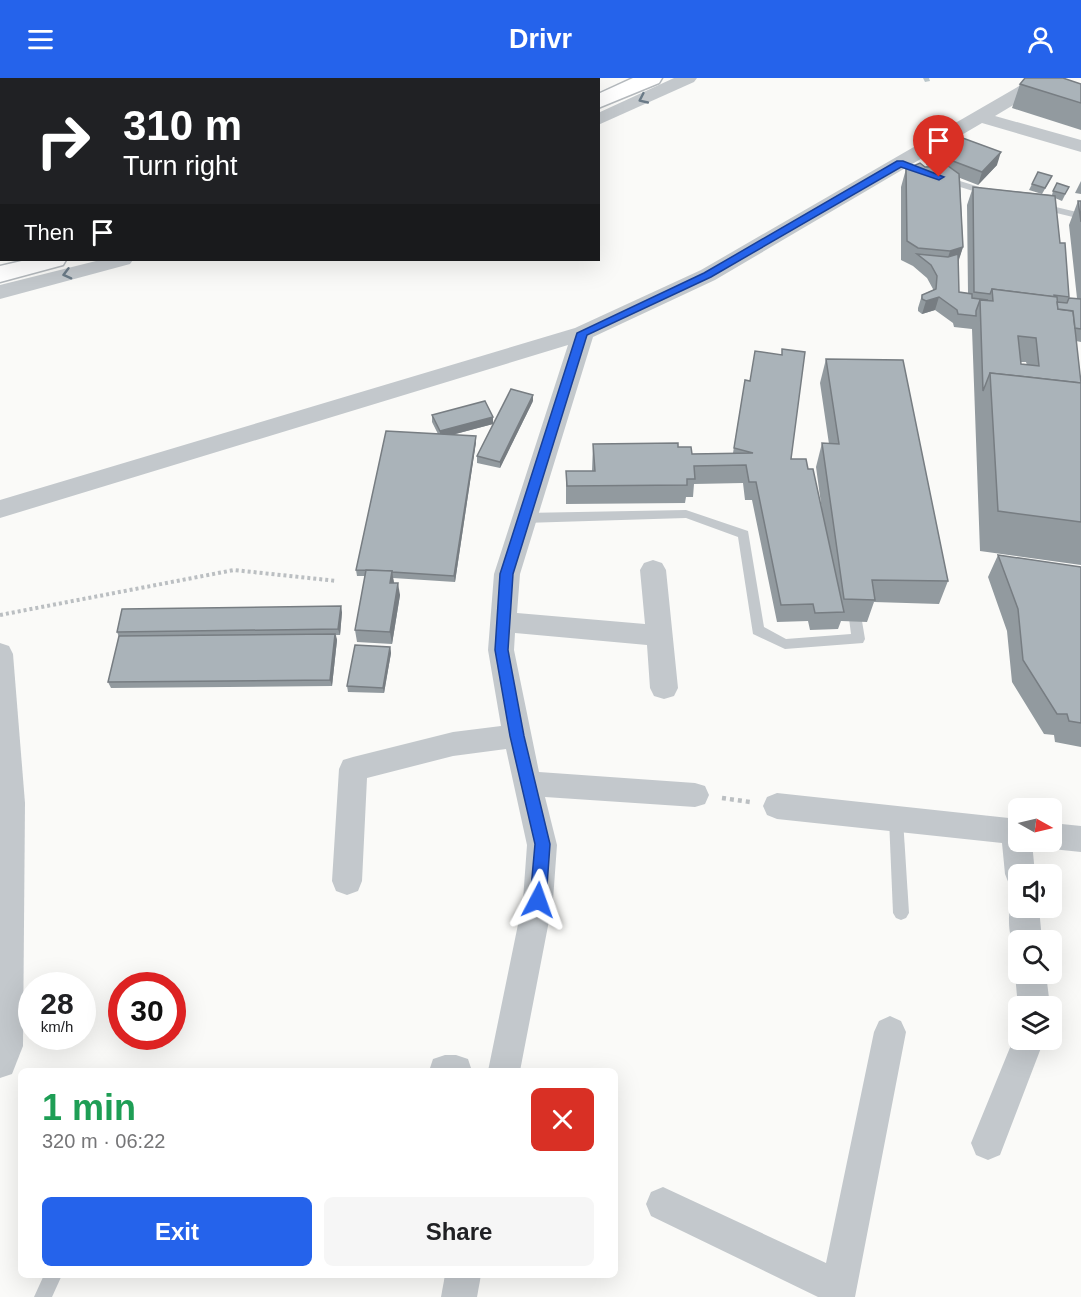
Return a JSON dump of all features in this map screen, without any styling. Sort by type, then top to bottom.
[{"type":"main road","points":[[600,101],[651,78]]},
{"type":"main road","points":[[0,274],[50,261]]},
{"type":"street","points":[[600,119],[688,78]]},
{"type":"street","points":[[0,509],[583,333],[708,275],[906,165],[1046,78]]},
{"type":"street","points":[[980,117],[1081,146]]},
{"type":"street","points":[[0,292],[119,261]]},
{"type":"street","points":[[505,1068],[538,900],[542,844],[517,736],[501,650],[507,574],[583,333]]},
{"type":"street","points":[[653,570],[664,688]]},
{"type":"street","points":[[504,622],[659,636]]},
{"type":"street","points":[[0,654],[10,803],[7,1046],[0,1062]]},
{"type":"street","points":[[347,881],[353,769],[453,744],[517,736]]},
{"type":"street","points":[[528,783],[695,795]]},
{"type":"street","points":[[777,806],[1008,831]]},
{"type":"street","points":[[1062,837],[1081,839]]},
{"type":"street","points":[[663,1204],[838,1293],[890,1032]]},
{"type":"street","points":[[988,1143],[1024,1050]]},
{"type":"street","points":[[459,1297],[462,1278]]},
{"type":"lane","points":[[934,175],[1001,196]]},
{"type":"lane","points":[[1024,202],[1081,216]]},
{"type":"lane","points":[[524,518],[686,514],[744,534],[758,630],[785,644],[858,639],[851,592]]},
{"type":"lane","points":[[896,819],[901,913]]},
{"type":"lane","points":[[44,1297],[52,1278]]},
{"type":"path","points":[[0,615],[234,570],[337,581]]},
{"type":"path","points":[[695,795],[777,806]]},
{"type":"building","points":[[1025,78],[1063,78],[1081,84],[1081,103],[1020,84]]},
{"type":"building","points":[[949,133],[1001,152],[982,172],[929,152]]},
{"type":"building","points":[[920,163],[925,167],[948,166],[959,174],[963,247],[950,251],[918,248],[907,241],[906,169]]},
{"type":"building","points":[[1038,172],[1052,176],[1045,188],[1032,184]]},
{"type":"building","points":[[1057,183],[1069,187],[1065,194],[1053,191]]},
{"type":"building","points":[[973,187],[1055,196],[1060,243],[1065,243],[1069,297],[992,289],[990,294],[974,292]]},
{"type":"building","points":[[1078,201],[1081,201],[1081,222]]},
{"type":"building","points":[[917,254],[948,257],[958,254],[959,292],[972,294],[972,298],[988,300],[980,300],[976,316],[958,314],[957,310],[939,297],[926,301],[922,299],[922,295],[936,289],[937,276],[931,265]]},
{"type":"building","points":[[992,289],[1057,297],[1058,309],[1073,311],[1081,383],[990,373],[983,391],[980,300],[993,301]],"holes":[[[1018,336],[1036,338],[1039,366],[1021,364]]]},
{"type":"building","points":[[1069,298],[1081,299],[1081,329],[1075,328],[1073,311],[1058,309],[1057,302],[1067,303]]},
{"type":"building","points":[[782,349],[805,352],[791,459],[806,459],[808,469],[813,469],[844,612],[815,613],[813,604],[781,605],[756,482],[749,482],[746,465],[694,466],[695,479],[687,479],[687,485],[567,486],[566,471],[595,471],[593,444],[678,443],[678,447],[691,447],[692,454],[753,453],[734,448],[745,380],[750,381],[755,351],[782,355]]},
{"type":"building","points":[[826,359],[903,360],[948,581],[872,580],[875,600],[844,599],[822,443],[839,444]]},
{"type":"building","points":[[990,373],[1081,383],[1081,522],[998,511]]},
{"type":"building","points":[[511,389],[533,395],[500,462],[477,456]]},
{"type":"building","points":[[485,401],[493,417],[440,431],[432,415]]},
{"type":"building","points":[[386,431],[476,436],[454,576],[356,570]]},
{"type":"building","points":[[998,555],[1081,567],[1081,723],[1069,721],[1067,714],[1057,714],[1023,660],[1018,609]]},
{"type":"building","points":[[366,570],[392,571],[390,583],[398,583],[390,632],[355,630]]},
{"type":"building","points":[[341,606],[338,629],[117,632],[122,609]]},
{"type":"building","points":[[335,634],[330,680],[108,682],[119,636]]},
{"type":"building","points":[[355,645],[390,647],[383,688],[347,686]]},
{"type":"route","points":[[538,900],[542,844],[517,736],[501,650],[507,574],[583,333],[708,275],[900,163],[939,177]]}]
